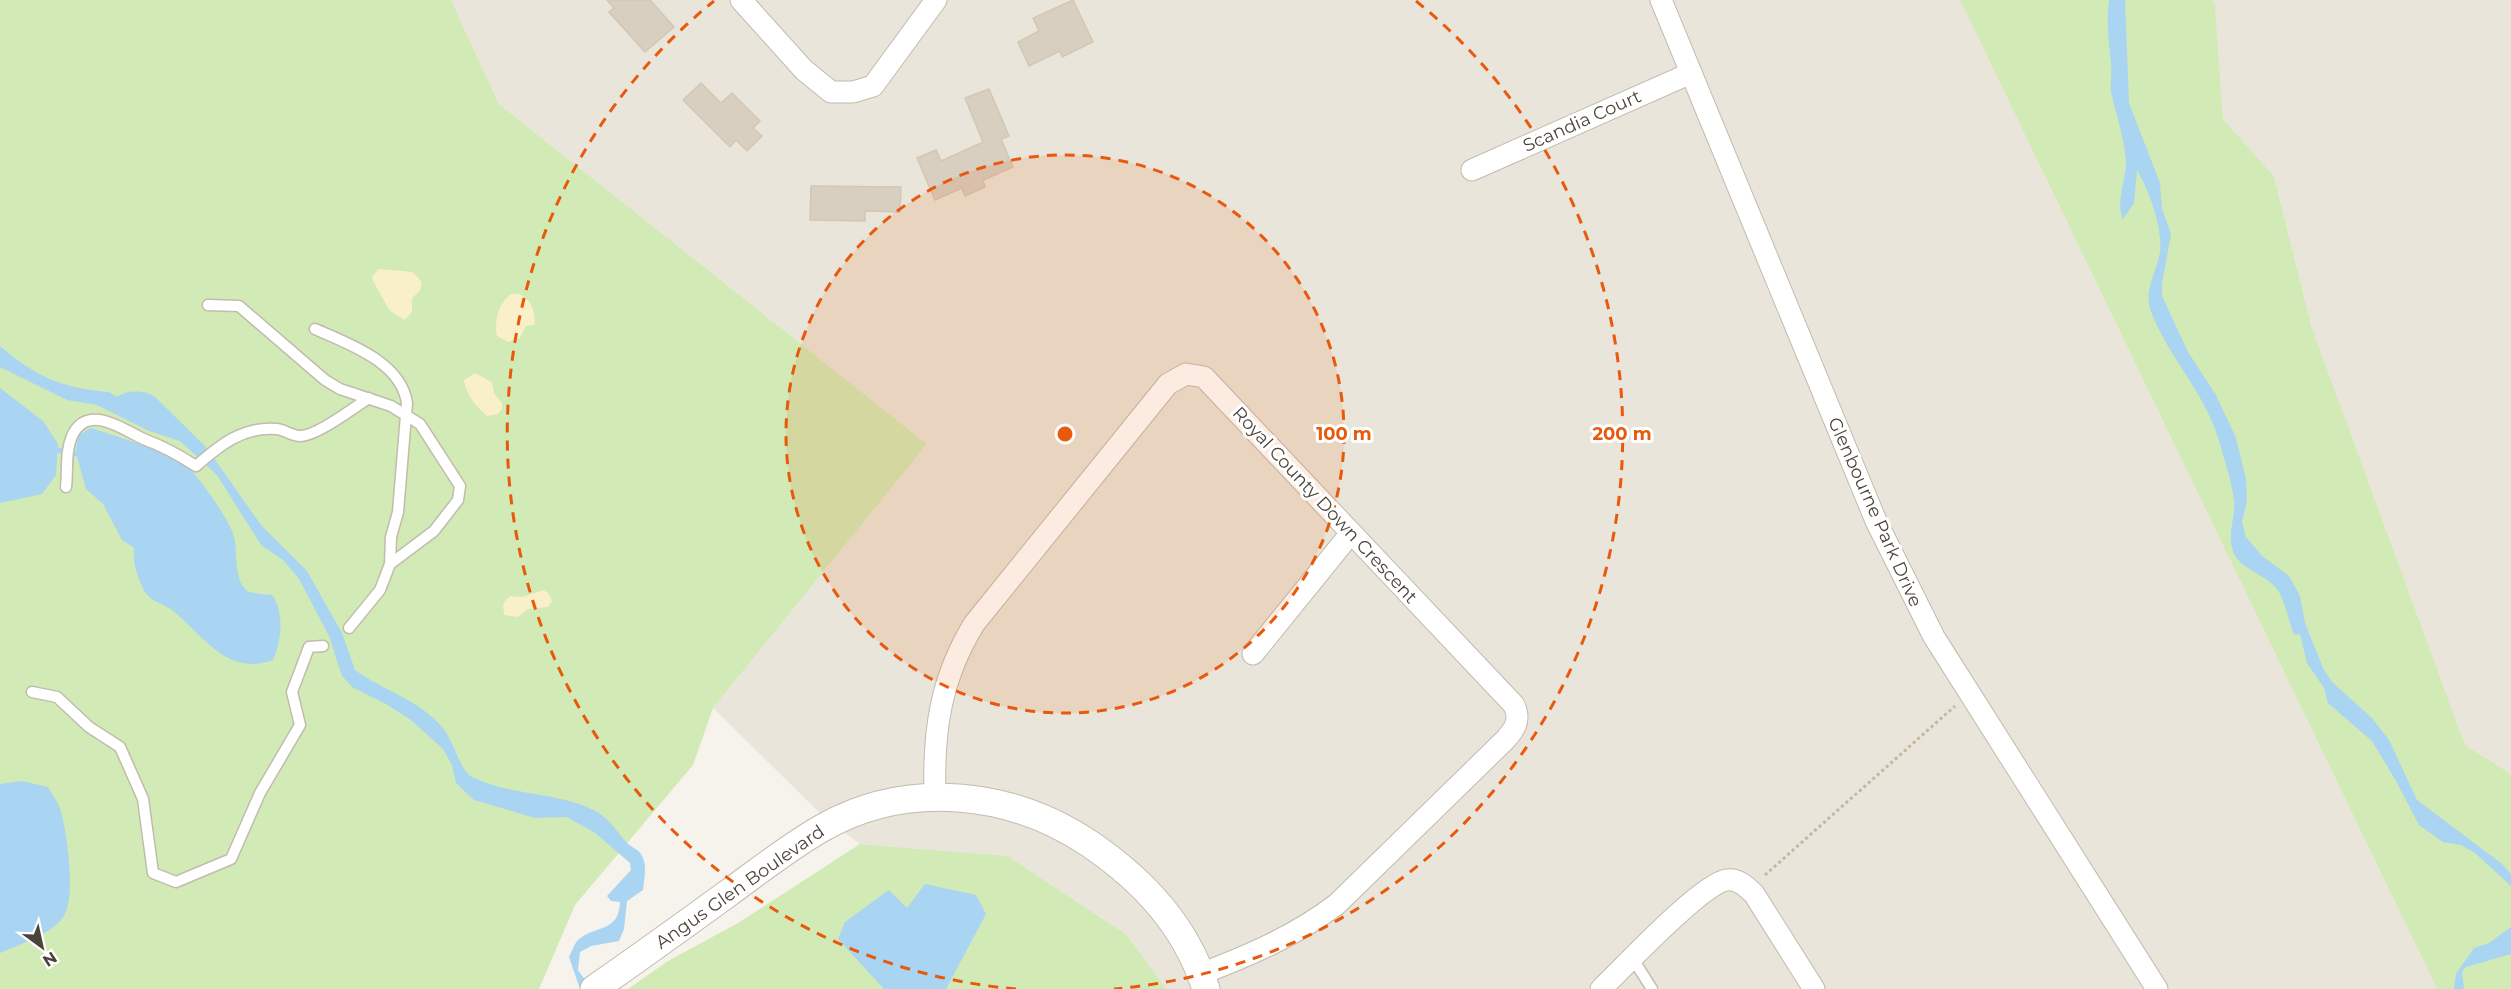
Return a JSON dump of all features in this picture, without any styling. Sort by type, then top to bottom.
[{"type":"street","points":[[741,0],[804,70],[831,92],[853,92],[873,86],[936,0]]},
{"type":"street","name":"Glenbourne Park Drive","points":[[1662,0],[1876,521],[1912,599],[2157,989]]},
{"type":"street","name":"Scandia Court","points":[[1472,170],[1691,73]]},
{"type":"street","name":"Royal County Down Crescent","points":[[935,796],[934,740],[938,718],[959,648],[991,602],[1176,378],[1196,374],[1211,383],[1514,705],[1517,723],[1505,740],[1337,904],[1315,921],[1204,982]]},
{"type":"street","points":[[1253,654],[1352,533]]},
{"type":"street","name":"Angus Glen Boulevard","points":[[594,989],[824,827],[868,808],[935,796],[975,799],[1009,806],[1041,817],[1082,839],[1135,879],[1158,902],[1185,941],[1204,982]]},
{"type":"street","points":[[1601,989],[1712,887],[1729,879],[1736,880],[1754,894],[1814,989]]},
{"type":"lane","points":[[208,305],[238,306],[325,380],[340,389],[369,398],[408,416],[420,424],[460,486],[458,500],[434,531],[390,564]]},
{"type":"lane","points":[[315,330],[360,349],[397,376],[405,390],[408,416],[390,564],[380,590],[349,628]]},
{"type":"lane","points":[[66,487],[66,461],[72,435],[84,423],[98,420],[112,422],[145,440],[162,444],[196,466],[215,449],[242,433],[279,429],[300,436],[321,428],[369,398]]},
{"type":"lane","points":[[32,692],[57,697],[89,727],[120,747],[143,799],[153,873],[176,882],[231,859],[260,793],[300,725],[292,692],[309,647],[323,646]]},
{"type":"lane","points":[[1633,959],[1652,989]]},
{"type":"path","points":[[1765,875],[1956,704]]},
{"type":"shaded area","points":[[451,0],[1960,0],[2437,989],[1166,989],[1127,935],[1008,856],[860,844],[827,820],[713,708],[927,444],[499,104]]},
{"type":"shaded area","points":[[2211,0],[2511,0],[2511,774],[2465,745],[2312,328],[2274,176],[2223,119],[2215,4]]},
{"type":"green space","points":[[0,0],[451,0],[499,104],[927,444],[713,708],[693,765],[575,905],[539,989],[0,989]]},
{"type":"green space","points":[[1960,0],[2211,0],[2215,4],[2223,119],[2274,176],[2312,328],[2465,745],[2511,774],[2511,989],[2437,989]]},
{"type":"green space","points":[[860,844],[1008,856],[1127,935],[1166,989],[628,989],[668,961],[738,923]]},
{"type":"sand","points":[[379,269],[413,272],[422,282],[420,291],[412,298],[412,312],[405,320],[390,311],[373,281],[372,276]]},
{"type":"sand","points":[[511,294],[527,299],[533,308],[535,320],[534,325],[526,326],[520,338],[508,342],[497,336],[496,325],[500,308]]},
{"type":"sand","points":[[475,373],[492,382],[494,393],[502,403],[502,409],[498,414],[487,416],[469,395],[464,380]]},
{"type":"sand","points":[[544,590],[552,601],[548,607],[528,609],[518,617],[504,615],[503,604],[510,596],[522,597]]},
{"type":"water","points":[[2109,0],[2125,0],[2129,103],[2160,183],[2162,209],[2171,234],[2162,296],[2188,352],[2216,395],[2236,438],[2246,479],[2247,501],[2242,522],[2246,537],[2262,556],[2289,576],[2300,596],[2305,623],[2323,668],[2332,682],[2372,718],[2389,740],[2417,800],[2502,864],[2511,874],[2511,886],[2475,853],[2461,845],[2443,842],[2419,825],[2372,741],[2328,703],[2324,688],[2307,663],[2300,634],[2294,635],[2284,602],[2275,586],[2243,564],[2234,554],[2231,532],[2234,500],[2218,438],[2204,405],[2157,326],[2150,309],[2150,288],[2160,252],[2159,232],[2154,210],[2137,170],[2134,203],[2123,219],[2121,212],[2126,160],[2111,92]]},
{"type":"water","points":[[0,346],[26,366],[63,384],[109,392],[117,397],[136,392],[154,396],[206,447],[261,525],[307,571],[342,633],[355,670],[412,702],[433,717],[446,732],[464,769],[472,777],[503,788],[553,797],[584,806],[603,816],[627,843],[640,852],[645,867],[643,890],[627,901],[624,929],[619,941],[591,946],[580,952],[578,970],[591,989],[580,989],[569,957],[578,940],[611,924],[615,919],[619,912],[620,902],[611,901],[607,896],[631,870],[630,863],[594,832],[566,817],[535,818],[474,800],[456,783],[452,765],[443,749],[411,720],[352,687],[342,676],[329,636],[299,579],[283,560],[261,545],[217,475],[180,441],[149,431],[97,405],[67,400],[0,367]]},
{"type":"water","points":[[0,388],[43,421],[58,444],[56,475],[42,494],[0,503]]},
{"type":"water","points":[[91,428],[129,440],[172,458],[184,464],[197,477],[216,502],[234,537],[239,578],[242,585],[248,591],[272,595],[276,602],[280,627],[273,660],[257,664],[242,663],[229,658],[205,641],[172,610],[148,595],[142,587],[136,570],[134,548],[122,540],[103,504],[86,489],[76,453],[77,436]]},
{"type":"water","points":[[22,781],[48,787],[60,809],[70,868],[69,899],[66,912],[55,926],[32,940],[0,953],[0,784]]},
{"type":"water","points":[[925,884],[976,895],[986,914],[946,989],[884,989],[838,939],[845,922],[889,890],[907,908]]},
{"type":"water","points":[[2511,927],[2511,954],[2466,967],[2462,972],[2464,989],[2454,989],[2456,974],[2474,948],[2489,943]]},
{"type":"building","points":[[607,0],[650,0],[674,27],[645,52],[609,12],[614,8]]},
{"type":"building","points":[[1073,0],[1093,42],[1062,57],[1060,51],[1029,66],[1018,42],[1039,31],[1033,18]]},
{"type":"building","points":[[701,83],[721,103],[732,93],[760,121],[753,128],[762,136],[747,151],[736,140],[730,147],[683,100]]},
{"type":"building","points":[[989,89],[1009,136],[1001,139],[1013,167],[983,180],[985,187],[965,196],[962,188],[935,200],[917,158],[936,150],[941,161],[983,142],[965,98]]},
{"type":"building","points":[[811,186],[901,187],[900,212],[865,211],[865,221],[810,220]]},
{"type":"waterway","points":[[57,450],[76,454]]}]
